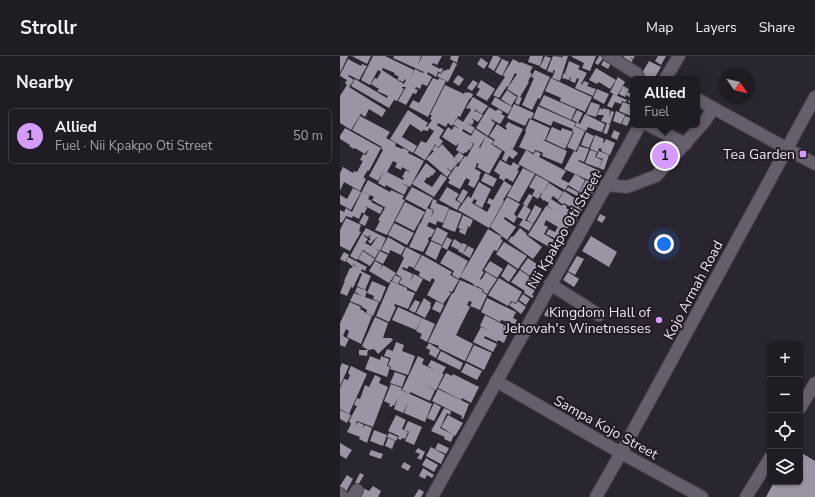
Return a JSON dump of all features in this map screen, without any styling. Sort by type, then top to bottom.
[{"type":"street","points":[[609,56],[636,74],[637,76]]},
{"type":"street","points":[[668,76],[678,56]]},
{"type":"street","name":"Kojo Armah Road","points":[[596,497],[815,97]]},
{"type":"street","points":[[700,101],[815,164]]},
{"type":"street","points":[[700,128],[713,108]]},
{"type":"street","name":"Nii Kpakpo Oti Street","points":[[432,497],[638,128]]},
{"type":"street","points":[[654,128],[686,144]]},
{"type":"street","points":[[606,185],[627,187],[656,176],[700,128]]},
{"type":"street","points":[[550,284],[599,315]]},
{"type":"street","name":"Sampa Kojo Street","points":[[496,381],[621,453],[702,497]]},
{"type":"street","points":[[803,403],[815,383]]},
{"type":"street","points":[[746,497],[767,463]]},
{"type":"street","points":[[340,494],[343,497]]},
{"type":"building","points":[[340,56],[348,56],[340,73]]},
{"type":"building","points":[[352,56],[371,56],[367,64]]},
{"type":"building","points":[[373,56],[385,56],[414,70],[408,82],[415,69],[423,73],[424,72],[393,58],[394,56],[421,56],[418,65],[422,56],[442,56],[437,65],[433,63],[432,65],[443,69],[441,73],[437,71],[436,77],[434,74],[433,75],[428,72],[427,74],[432,77],[427,86],[422,84],[420,89],[416,87],[415,89],[418,90],[416,94],[413,93],[406,105],[398,101],[406,87],[402,87],[404,89],[397,101],[394,100],[389,108],[351,86],[355,79],[387,98],[388,96],[377,91],[379,89],[371,84],[375,78],[377,79],[381,72],[378,70],[370,85],[361,80]],"holes":[[[383,68],[395,73],[394,74],[399,77],[397,79],[403,82],[405,79],[404,84],[382,70]]]},
{"type":"building","points":[[451,56],[459,56],[457,63],[450,59]]},
{"type":"building","points":[[493,56],[501,58],[494,71],[488,67]]},
{"type":"building","points":[[530,56],[543,56],[540,66],[528,62]]},
{"type":"building","points":[[545,56],[551,58],[546,70],[540,67]]},
{"type":"building","points":[[553,56],[562,57],[561,60],[563,56],[568,56],[560,81],[552,78],[555,71],[553,70],[553,73],[547,71]]},
{"type":"building","points":[[572,56],[596,56],[590,71],[582,68],[584,63]]},
{"type":"building","points":[[599,56],[604,57],[598,65],[595,63]]},
{"type":"building","points":[[624,56],[635,56],[633,59],[629,57],[633,60],[629,66],[621,62]]},
{"type":"building","points":[[658,56],[666,56],[661,65],[655,61]]},
{"type":"building","points":[[481,58],[488,63],[484,69],[477,64]]},
{"type":"building","points":[[605,58],[612,62],[608,69],[601,65]]},
{"type":"building","points":[[348,59],[361,66],[362,64],[367,66],[359,80],[349,75],[348,76],[354,80],[349,87],[386,110],[382,117],[369,109],[365,117],[361,114],[362,112],[351,130],[340,123],[340,96],[347,85],[345,83],[347,80],[340,75]]},
{"type":"building","points":[[502,59],[509,62],[502,76],[495,72]]},
{"type":"building","points":[[513,59],[533,67],[530,72],[532,74],[528,81],[529,82],[520,97],[522,98],[519,105],[515,103],[518,96],[507,89],[517,74],[515,73],[508,87],[507,86],[499,98],[493,95],[505,77],[503,75]]},
{"type":"building","points":[[569,61],[580,66],[578,69],[587,73],[581,84],[582,85],[584,81],[589,83],[587,86],[596,89],[593,96],[575,88],[579,79],[577,78],[575,83],[570,81],[571,76],[569,80],[562,78],[564,73],[569,75],[565,73]]},
{"type":"building","points":[[649,61],[661,67],[656,76],[642,76],[642,73]]},
{"type":"building","points":[[453,62],[457,64],[448,82],[437,76],[444,70],[449,70]]},
{"type":"building","points":[[596,68],[616,80],[610,89],[599,82],[597,84],[589,80]]},
{"type":"building","points":[[535,70],[550,77],[540,99],[538,98],[532,110],[522,105],[534,78],[531,77]]},
{"type":"building","points":[[458,75],[464,79],[459,86],[453,82]]},
{"type":"building","points":[[618,77],[625,82],[617,96],[610,92]]},
{"type":"building","points":[[433,78],[438,80],[439,78],[446,81],[428,117],[409,107],[413,100],[419,103]]},
{"type":"building","points":[[551,78],[592,97],[585,112],[560,101],[561,98],[545,91]]},
{"type":"building","points":[[473,80],[478,83],[472,91],[467,88]]},
{"type":"building","points":[[481,80],[495,89],[487,101],[476,95],[480,89],[477,87]]},
{"type":"building","points":[[445,85],[464,94],[465,92],[468,92],[473,94],[460,117],[458,116],[457,118],[463,122],[471,110],[469,108],[471,105],[468,109],[466,108],[473,97],[488,106],[482,114],[476,109],[474,112],[476,111],[483,115],[478,122],[471,118],[474,121],[472,125],[467,123],[475,128],[471,134],[463,129],[462,131],[471,136],[475,129],[494,141],[491,144],[502,151],[489,174],[477,167],[479,164],[477,163],[475,169],[481,172],[474,188],[468,185],[470,180],[466,178],[460,189],[448,183],[450,180],[448,178],[456,166],[458,167],[465,156],[467,157],[474,144],[468,140],[473,144],[470,150],[469,149],[463,154],[456,150],[459,143],[456,146],[442,137],[448,127],[452,130],[454,126],[459,129],[453,124],[452,126],[448,123],[446,127],[438,123],[437,125],[444,130],[439,138],[443,141],[439,147],[433,143],[435,145],[425,160],[414,153],[421,141],[426,143],[434,131],[429,128],[428,131],[423,130],[422,132],[410,124],[402,137],[417,146],[413,153],[390,139],[408,110],[428,123],[426,126],[427,127],[432,120],[430,119],[432,115],[430,115]]},
{"type":"building","points":[[623,86],[629,89],[625,97],[619,94]]},
{"type":"building","points":[[597,89],[609,94],[604,104],[593,98]]},
{"type":"building","points":[[507,90],[517,97],[511,106],[501,99]]},
{"type":"building","points":[[628,92],[630,93],[630,97],[626,95]]},
{"type":"building","points":[[613,94],[627,100],[626,102],[622,101],[621,104],[615,102],[612,108],[607,106]]},
{"type":"building","points":[[544,95],[576,109],[571,120],[539,105]]},
{"type":"building","points":[[495,97],[512,107],[508,114],[491,104]]},
{"type":"building","points":[[591,102],[600,105],[596,117],[586,114]]},
{"type":"building","points":[[623,102],[630,105],[630,116],[619,111]]},
{"type":"building","points":[[514,104],[534,113],[531,119],[529,118],[525,126],[507,118]]},
{"type":"building","points":[[538,106],[576,123],[574,126],[585,131],[576,151],[567,147],[574,132],[572,131],[573,129],[553,121],[551,126],[533,118]]},
{"type":"building","points":[[489,107],[496,111],[498,109],[503,112],[501,114],[505,116],[500,124],[491,119],[495,123],[488,136],[476,128]]},
{"type":"building","points":[[600,108],[603,110],[603,108],[610,110],[609,117],[611,111],[614,112],[610,124],[608,123],[610,125],[607,134],[603,133],[607,123],[601,121],[604,115],[597,115]]},
{"type":"building","points":[[577,110],[583,113],[578,123],[580,124],[585,114],[605,124],[602,132],[588,127],[586,131],[575,126],[577,122],[572,120]]},
{"type":"building","points":[[616,111],[625,115],[621,124],[613,121]]},
{"type":"building","points":[[360,116],[390,132],[386,138],[396,143],[395,146],[409,151],[408,153],[424,161],[410,187],[401,183],[408,187],[404,195],[386,185],[385,187],[378,183],[384,170],[378,181],[369,176],[383,150],[381,148],[382,147],[352,130]],"holes":[[[393,161],[397,163],[395,167],[401,170],[402,167],[409,171],[406,170],[402,177],[404,178],[403,180],[387,172]]]},
{"type":"building","points":[[625,116],[630,118],[627,126],[622,124]]},
{"type":"building","points":[[530,119],[550,128],[545,140],[543,140],[567,151],[562,164],[542,156],[543,153],[533,149],[535,150],[534,153],[519,147]]},
{"type":"building","points":[[508,122],[523,129],[513,149],[508,146],[518,153],[513,159],[509,156],[506,162],[502,159],[505,152],[492,144],[495,140],[489,136],[497,124],[506,130],[507,128],[505,127]]},
{"type":"building","points":[[552,127],[561,131],[562,128],[573,132],[565,149],[546,140]]},
{"type":"building","points":[[345,128],[381,148],[369,171],[368,170],[364,176],[366,179],[360,191],[344,182],[340,191],[340,173],[343,167],[353,173],[354,171],[357,172],[363,161],[360,160],[363,154],[366,155],[369,149],[365,154],[349,146],[350,145],[340,139],[340,136]]},
{"type":"building","points":[[614,130],[620,133],[617,140],[611,137]]},
{"type":"building","points":[[586,132],[594,136],[589,148],[581,145]]},
{"type":"building","points":[[595,135],[604,139],[604,143],[606,139],[615,143],[610,155],[601,151],[602,149],[599,148],[598,152],[590,149]]},
{"type":"building","points":[[442,144],[454,157],[453,159],[459,152],[464,156],[459,163],[454,160],[458,163],[451,171],[445,167],[451,172],[447,177],[426,159],[434,151],[432,150],[436,145],[439,148]]},
{"type":"building","points":[[579,146],[589,149],[584,162],[578,161],[600,171],[595,183],[564,169],[574,151],[577,152]]},
{"type":"building","points":[[526,150],[533,154],[532,156],[536,151],[541,154],[539,157],[566,171],[561,179],[569,183],[575,174],[585,180],[579,192],[568,185],[565,190],[518,164]]},
{"type":"building","points":[[590,150],[597,152],[595,157],[602,160],[599,168],[585,163]]},
{"type":"building","points":[[599,151],[609,155],[604,170],[599,168],[603,159],[596,157]]},
{"type":"building","points":[[500,160],[511,166],[513,162],[520,166],[513,182],[506,178],[504,181],[499,178],[500,175],[494,171]]},
{"type":"building","points":[[426,163],[436,171],[429,178],[427,177],[424,182],[432,187],[441,174],[447,178],[434,197],[412,184]]},
{"type":"building","points":[[523,168],[535,174],[519,202],[507,196]]},
{"type":"building","points":[[485,173],[497,179],[493,187],[481,181]]},
{"type":"building","points":[[536,175],[549,182],[542,194],[537,192],[541,194],[538,199],[532,195],[535,190],[529,187]]},
{"type":"building","points":[[368,180],[390,192],[391,190],[404,196],[402,199],[405,200],[387,235],[375,230],[380,221],[378,220],[386,208],[372,200],[374,197],[362,191]]},
{"type":"building","points":[[586,180],[597,186],[589,199],[579,193]]},
{"type":"building","points":[[504,181],[512,186],[489,228],[458,210],[468,196],[471,198],[479,182],[491,189],[482,208],[475,204],[477,200],[474,199],[472,203],[487,212],[491,205],[487,203],[489,198],[493,200]]},
{"type":"building","points":[[549,183],[563,192],[558,200],[553,196],[551,199],[562,206],[563,204],[567,206],[566,208],[578,215],[576,219],[570,215],[570,217],[577,220],[574,226],[570,224],[566,231],[559,228],[565,231],[563,235],[565,237],[563,242],[546,234],[549,229],[555,232],[558,227],[546,220],[544,225],[548,227],[544,234],[561,244],[559,249],[552,246],[551,248],[528,235],[546,206],[556,211],[547,206],[549,203],[540,197]]},
{"type":"building","points":[[412,187],[433,198],[426,210],[405,199]]},
{"type":"building","points":[[447,187],[459,194],[455,200],[461,203],[457,210],[439,200]]},
{"type":"building","points":[[568,187],[579,193],[577,196],[566,190]]},
{"type":"building","points":[[353,188],[361,192],[351,210],[340,204],[340,195],[347,199]]},
{"type":"building","points":[[463,189],[468,192],[462,203],[457,200]]},
{"type":"building","points":[[362,191],[370,195],[368,199],[372,201],[371,202],[383,208],[380,214],[365,206],[367,208],[364,214],[362,212],[359,219],[353,216],[352,218],[346,216],[342,223],[340,222],[340,210],[344,212],[346,208],[352,212]]},
{"type":"building","points":[[564,191],[585,205],[580,213],[558,201]]},
{"type":"building","points":[[529,194],[533,196],[527,207],[523,204]]},
{"type":"building","points":[[507,197],[520,204],[514,214],[517,217],[514,223],[505,217],[504,219],[516,227],[507,240],[490,227]]},
{"type":"building","points":[[433,199],[437,201],[436,203],[449,208],[443,223],[437,221],[436,225],[429,222],[427,226],[435,230],[431,237],[429,237],[429,241],[423,252],[409,247],[427,208],[433,210],[431,218],[434,210],[430,208]]},
{"type":"building","points":[[405,202],[425,212],[414,231],[395,221]]},
{"type":"building","points":[[524,205],[531,210],[525,221],[533,224],[529,231],[519,225],[523,219],[517,217]]},
{"type":"building","points":[[535,205],[542,209],[533,224],[527,220]]},
{"type":"building","points":[[449,209],[462,214],[455,232],[442,227]]},
{"type":"building","points":[[364,214],[369,217],[365,226],[359,223]]},
{"type":"building","points":[[600,214],[606,217],[602,223],[597,220]]},
{"type":"building","points":[[463,215],[473,220],[470,227],[465,226],[468,227],[465,235],[459,232],[460,229],[465,230],[458,228]]},
{"type":"building","points":[[346,218],[361,225],[359,231],[361,232],[350,251],[340,246],[340,230]]},
{"type":"building","points":[[394,223],[414,233],[407,245],[388,235]]},
{"type":"building","points":[[437,227],[448,233],[442,245],[431,240]]},
{"type":"building","points":[[366,228],[386,238],[380,251],[375,248],[379,251],[375,258],[363,250],[357,260],[350,256],[362,234]],"holes":[[[362,234],[368,237],[371,234],[369,238],[371,239],[368,241],[370,244],[378,236],[371,246],[365,243],[368,239]]]},
{"type":"building","points":[[520,228],[527,235],[525,234],[542,247],[533,259],[508,241]]},
{"type":"building","points":[[488,229],[502,237],[500,239],[503,240],[497,251],[494,250],[482,271],[484,272],[480,279],[481,280],[486,272],[497,279],[487,294],[483,292],[484,290],[460,277]]},
{"type":"building","points":[[591,236],[617,252],[609,267],[582,251]]},
{"type":"building","points":[[388,237],[405,247],[401,255],[390,250],[389,254],[381,250]]},
{"type":"building","points":[[447,237],[452,240],[447,250],[442,247]]},
{"type":"building","points":[[454,239],[462,244],[459,250],[451,246]]},
{"type":"building","points":[[431,241],[442,246],[436,260],[425,254]]},
{"type":"building","points":[[504,242],[527,256],[518,269],[496,254]]},
{"type":"building","points":[[463,243],[467,245],[463,254],[458,251]]},
{"type":"building","points":[[468,246],[474,249],[470,258],[463,254]]},
{"type":"building","points":[[406,247],[421,255],[414,268],[409,266],[407,269],[403,267],[402,269],[413,274],[410,282],[414,274],[423,279],[416,292],[399,283],[402,278],[396,274],[404,258],[402,256]]},
{"type":"building","points":[[448,250],[468,261],[459,279],[452,275],[454,271],[440,263]]},
{"type":"building","points":[[363,251],[375,259],[370,266],[358,259]]},
{"type":"building","points":[[380,251],[388,255],[383,264],[375,260]]},
{"type":"building","points":[[344,252],[349,255],[345,262],[340,259]]},
{"type":"building","points":[[422,255],[452,272],[450,275],[459,280],[452,292],[448,291],[451,293],[443,304],[427,295],[435,280],[432,278],[430,282],[419,276],[420,272],[414,269]]},
{"type":"building","points":[[577,256],[584,259],[575,275],[568,271]]},
{"type":"building","points":[[348,257],[367,267],[365,271],[362,269],[361,271],[371,276],[365,290],[357,286],[362,274],[360,273],[353,288],[346,284],[351,287],[347,296],[340,293],[350,268],[352,268],[353,265],[352,266],[346,261]]},
{"type":"building","points":[[528,258],[538,265],[530,276],[520,269]]},
{"type":"building","points":[[375,261],[382,265],[380,270],[383,265],[396,273],[389,283],[369,271]]},
{"type":"building","points":[[490,261],[503,269],[497,278],[484,270]]},
{"type":"building","points":[[508,264],[517,270],[509,282],[501,276]]},
{"type":"building","points":[[520,270],[530,277],[526,283],[536,272],[543,277],[532,295],[534,296],[532,298],[524,293],[525,291],[511,282]]},
{"type":"building","points":[[568,272],[579,279],[574,287],[563,280]]},
{"type":"building","points":[[395,275],[401,278],[398,284],[392,281]]},
{"type":"building","points":[[499,278],[522,292],[516,303],[511,301],[508,306],[488,295]]},
{"type":"building","points":[[460,280],[483,290],[482,292],[487,295],[480,310],[470,306],[472,302],[469,301],[467,305],[470,307],[456,335],[473,344],[465,361],[438,348],[439,346],[428,342]]},
{"type":"building","points":[[372,281],[386,287],[380,302],[373,299],[374,296],[367,293]]},
{"type":"building","points":[[391,281],[415,293],[408,309],[395,304],[394,306],[396,307],[389,322],[376,316]]},
{"type":"building","points":[[357,287],[367,291],[365,297],[379,302],[373,316],[366,313],[367,310],[362,306],[350,301],[354,293],[362,296],[355,292]]},
{"type":"building","points":[[523,294],[530,299],[526,305],[519,300]]},
{"type":"building","points":[[424,298],[431,303],[431,307],[425,318],[416,313]]},
{"type":"building","points":[[487,298],[516,312],[513,318],[517,320],[515,324],[501,320],[500,322],[481,312]]},
{"type":"building","points":[[415,300],[420,302],[415,313],[409,310]]},
{"type":"building","points":[[436,301],[444,305],[440,313],[432,309]]},
{"type":"building","points":[[518,301],[526,307],[521,314],[509,305],[512,302],[516,304]]},
{"type":"building","points":[[350,302],[361,307],[360,309],[372,316],[361,344],[347,337],[349,331],[346,329],[343,336],[349,339],[345,347],[340,345],[340,323]]},
{"type":"building","points":[[398,307],[422,318],[416,330],[392,320]]},
{"type":"building","points":[[548,308],[556,312],[552,319],[544,315]]},
{"type":"building","points":[[485,315],[504,325],[502,330],[505,325],[510,328],[504,343],[498,340],[497,342],[485,336],[484,338],[497,344],[493,352],[473,342],[481,327],[489,330],[480,326]]},
{"type":"building","points":[[375,317],[388,323],[383,338],[391,338],[393,340],[378,354],[374,349],[368,350],[362,346]]},
{"type":"building","points":[[422,318],[435,324],[427,342],[420,338],[422,334],[416,331]]},
{"type":"building","points":[[396,342],[404,345],[402,351],[415,356],[408,375],[390,369],[391,367],[388,365],[391,358],[384,356],[387,349],[393,351]]},
{"type":"building","points":[[429,343],[440,350],[436,358],[429,354],[430,350],[426,348]]},
{"type":"building","points":[[474,345],[492,353],[484,370],[466,361]]},
{"type":"building","points":[[359,350],[368,350],[367,356],[359,355]]},
{"type":"building","points":[[441,351],[463,363],[460,370],[437,359]]},
{"type":"building","points":[[370,356],[380,360],[381,356],[389,359],[387,366],[390,367],[387,377],[365,369]]},
{"type":"building","points":[[418,356],[424,359],[422,364],[435,370],[428,366],[431,360],[446,367],[436,390],[424,385],[435,390],[430,401],[402,390]]},
{"type":"building","points":[[342,363],[349,366],[340,386],[340,368]]},
{"type":"building","points":[[466,363],[482,371],[477,380],[461,372]]},
{"type":"building","points":[[351,366],[367,374],[349,414],[340,409],[340,388],[344,379],[348,380],[350,375],[348,373]]},
{"type":"building","points":[[395,372],[406,376],[402,387],[390,383]]},
{"type":"building","points":[[446,373],[452,376],[453,374],[479,387],[471,403],[462,398],[461,400],[438,388]]},
{"type":"building","points":[[375,375],[381,378],[379,383],[388,387],[373,427],[357,421],[355,426],[358,422],[364,425],[362,429],[365,425],[372,428],[367,443],[359,439],[360,437],[347,432],[351,424],[349,421],[357,406],[354,405],[357,398],[360,399],[365,385],[369,387]]},
{"type":"building","points":[[391,384],[402,388],[401,390],[432,404],[425,422],[404,413],[408,402],[403,413],[394,409],[398,398],[392,407],[384,401]]},
{"type":"building","points":[[438,389],[469,404],[463,419],[461,418],[462,416],[432,401]]},
{"type":"building","points":[[434,403],[441,407],[434,421],[427,418]]},
{"type":"building","points":[[444,408],[451,411],[450,415],[447,413],[440,428],[454,435],[451,442],[444,439],[445,437],[431,431]]},
{"type":"building","points":[[340,410],[351,415],[347,423],[340,419]]},
{"type":"building","points":[[396,415],[406,420],[402,429],[408,432],[405,439],[398,439],[399,436],[388,431]]},
{"type":"building","points":[[448,415],[463,423],[455,436],[441,427]]},
{"type":"building","points":[[408,421],[422,427],[414,445],[405,441],[410,432],[404,430]]},
{"type":"building","points":[[374,430],[387,435],[383,446],[370,441]]},
{"type":"building","points":[[389,433],[398,437],[396,441],[387,437]]},
{"type":"building","points":[[388,438],[395,441],[392,449],[385,446]]},
{"type":"building","points":[[340,443],[352,450],[346,459],[340,455]]},
{"type":"building","points":[[438,443],[449,448],[446,454],[435,449]]},
{"type":"building","points":[[431,447],[445,455],[441,464],[426,456]]},
{"type":"building","points":[[418,448],[425,452],[421,460],[417,458],[420,454],[415,452]]},
{"type":"building","points":[[371,450],[383,454],[381,459],[369,455]]},
{"type":"building","points":[[803,454],[815,461],[815,497],[766,497],[772,485],[803,485]]},
{"type":"building","points":[[426,458],[438,465],[434,472],[422,465]]},
{"type":"building","points":[[404,462],[411,466],[408,471],[401,467]]},
{"type":"building","points":[[423,468],[434,475],[432,478],[427,475],[425,479],[419,476]]},
{"type":"building","points":[[360,473],[364,475],[358,485],[355,483]]},
{"type":"building","points":[[347,475],[353,479],[346,492],[340,488],[340,486]]},
{"type":"building","points":[[373,486],[381,491],[378,497],[358,497],[363,488],[369,491]]},
{"type":"building","points":[[419,489],[424,492],[421,497],[414,497]]},
{"type":"place","name":"Tea Garden","points":[[803,154]]},
{"type":"place","name":"Allied","points":[[665,156]]},
{"type":"place","name":"Kingdom Hall of Jehovah's Winetnesses","points":[[659,320]]}]
